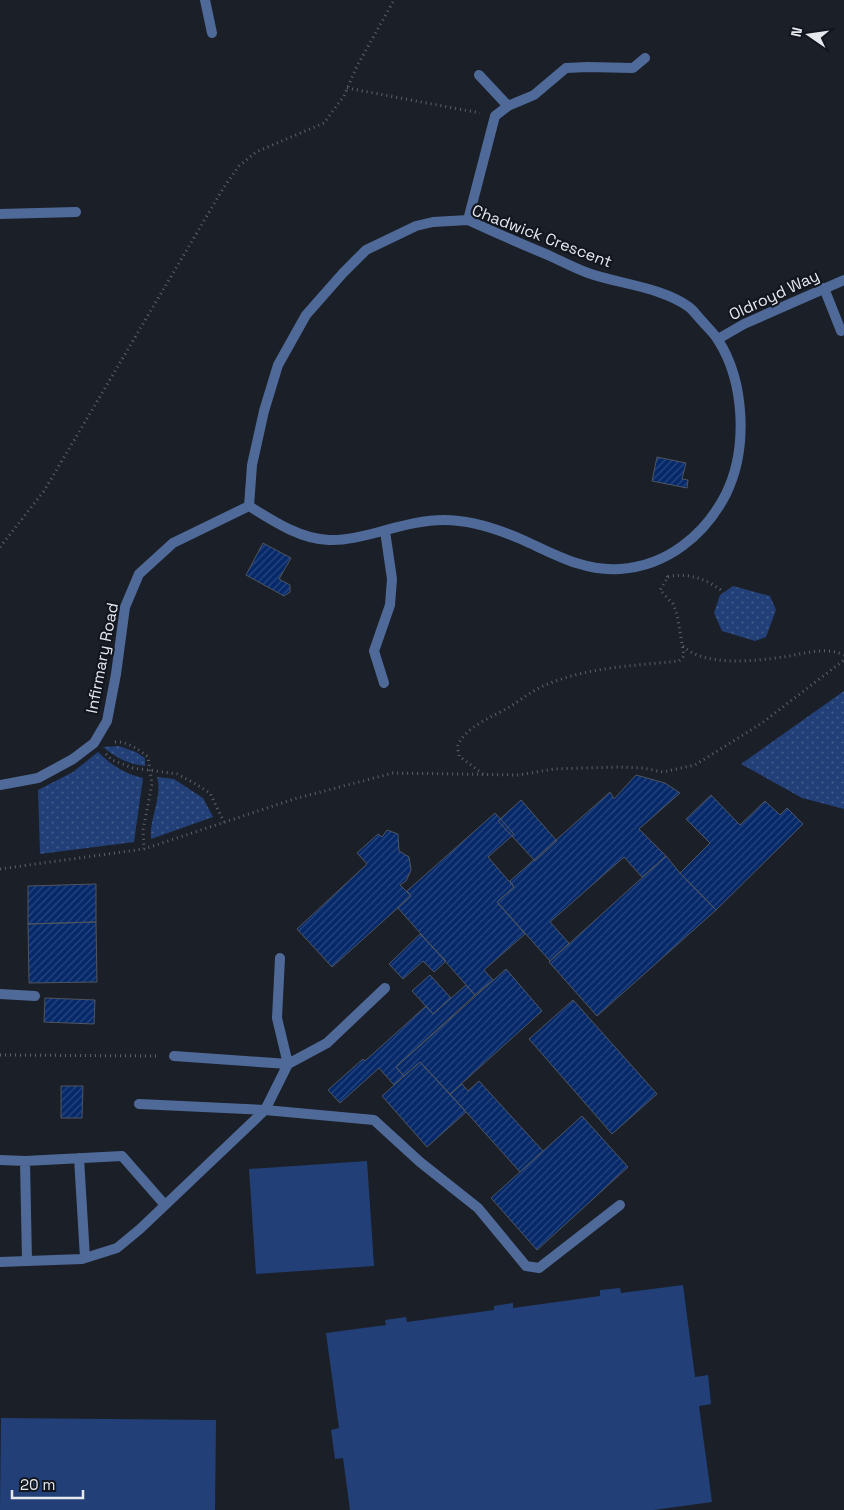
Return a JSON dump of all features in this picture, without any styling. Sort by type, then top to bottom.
[{"type":"street","points":[[205,0],[212,33]]},
{"type":"street","points":[[468,220],[495,116],[508,106],[534,95],[566,68],[633,68],[645,58]]},
{"type":"street","points":[[479,75],[508,106]]},
{"type":"street","points":[[0,214],[76,212]]},
{"type":"street","name":"Chadwick Crescent","points":[[468,220],[587,273],[667,295],[690,307],[718,339],[737,388],[742,429],[733,480],[714,515],[700,532],[680,549],[644,565],[620,569],[596,569],[563,559],[496,529],[444,520],[419,522],[385,531],[330,540],[307,536],[282,526],[249,506],[252,465],[264,411],[278,365],[306,315],[366,250],[416,226],[433,222],[468,220]]},
{"type":"street","name":"Oldroyd Way","points":[[718,339],[744,324],[844,280]]},
{"type":"street","points":[[824,288],[841,331]]},
{"type":"street","name":"Infirmary Road","points":[[0,785],[38,778],[72,759],[94,743],[107,721],[116,674],[125,607],[139,574],[173,543],[249,506]]},
{"type":"street","points":[[384,683],[374,651],[390,605],[392,579],[385,531]]},
{"type":"street","points":[[0,1262],[85,1258],[117,1248],[265,1110],[288,1064],[277,1018],[280,958]]},
{"type":"street","points":[[174,1056],[288,1064],[327,1043],[384,988]]},
{"type":"street","points":[[0,994],[35,996]]},
{"type":"street","points":[[139,1104],[265,1110],[374,1120],[420,1162],[478,1208],[526,1266],[539,1268],[620,1205]]},
{"type":"street","points":[[0,1160],[25,1161],[122,1156],[165,1205]]},
{"type":"street","points":[[79,1158],[85,1258]]},
{"type":"street","points":[[25,1161],[27,1261]]},
{"type":"path","points":[[0,547],[44,491],[219,196],[239,166],[256,152],[324,123],[344,96],[394,0]]},
{"type":"path","points":[[347,88],[495,116]]},
{"type":"path","points":[[660,559],[668,577]]},
{"type":"path","points":[[484,774],[459,756],[458,746],[465,735],[485,719],[529,693],[561,679],[605,668],[679,661],[684,656],[677,614],[673,604],[660,590],[668,577],[676,575],[706,580],[722,591]]},
{"type":"path","points":[[683,646],[688,651],[708,659],[742,661],[781,658],[826,650],[844,655]]},
{"type":"path","points":[[0,869],[144,849],[294,799],[393,772],[520,775],[554,769],[617,767],[643,768],[663,772],[695,765],[762,723],[844,660]]},
{"type":"path","points":[[94,743],[120,742],[137,748],[148,756],[152,784],[143,830],[144,849]]},
{"type":"path","points":[[94,743],[112,760],[133,768],[177,774],[210,793],[224,822]]},
{"type":"path","points":[[0,1055],[174,1056]]},
{"type":"shaded area","points":[[733,586],[770,596],[776,610],[766,637],[755,641],[722,631],[714,613],[720,595]]},
{"type":"shaded area","points":[[844,691],[844,809],[802,798],[741,764]]},
{"type":"shaded area","points":[[119,746],[136,752],[145,758],[145,766],[122,760],[103,747]]},
{"type":"shaded area","points":[[98,752],[119,768],[143,778],[134,842],[40,854],[38,790],[73,772]]},
{"type":"shaded area","points":[[157,777],[174,779],[203,798],[213,817],[151,839],[158,791]]},
{"type":"shaded area","points":[[367,1161],[374,1266],[256,1274],[249,1169]]},
{"type":"shaded area","points":[[683,1285],[695,1377],[708,1375],[711,1404],[699,1406],[712,1502],[654,1510],[350,1510],[343,1458],[335,1459],[331,1430],[339,1428],[326,1333],[386,1325],[385,1320],[406,1317],[407,1322],[494,1310],[494,1306],[513,1303],[513,1308],[600,1296],[600,1290],[620,1288],[621,1293]]},
{"type":"shaded area","points":[[1,1418],[216,1420],[215,1510],[0,1510]]},
{"type":"building","points":[[657,457],[686,463],[682,479],[688,480],[687,488],[652,481]]},
{"type":"building","points":[[263,543],[291,558],[279,579],[290,585],[290,592],[284,596],[246,575]]},
{"type":"building","points":[[636,775],[665,783],[680,793],[639,829],[666,856],[642,877],[624,857],[550,922],[569,943],[550,961],[497,902],[514,887],[510,881],[610,792],[614,799]]},
{"type":"building","points":[[711,795],[740,825],[765,801],[780,815],[787,808],[803,824],[716,910],[680,873],[710,843],[686,819]]},
{"type":"building","points":[[521,800],[557,841],[535,861],[498,821]]},
{"type":"building","points":[[495,813],[514,834],[488,857],[514,887],[497,902],[525,934],[484,970],[493,980],[475,995],[398,908],[411,896],[407,891]]},
{"type":"building","points":[[387,830],[398,834],[399,851],[409,857],[411,870],[406,881],[400,885],[411,896],[332,967],[297,929],[367,864],[357,853],[378,834],[382,837]]},
{"type":"building","points":[[666,856],[716,910],[597,1016],[549,962]]},
{"type":"building","points":[[96,884],[96,922],[28,924],[28,886]]},
{"type":"building","points":[[96,922],[97,982],[29,983],[28,924]]},
{"type":"building","points":[[420,934],[446,961],[434,972],[423,961],[403,979],[389,964]]},
{"type":"building","points":[[506,969],[542,1011],[450,1094],[420,1062],[404,1076],[396,1067]]},
{"type":"building","points":[[430,975],[451,998],[433,1014],[412,991]]},
{"type":"building","points":[[466,985],[475,995],[396,1067],[404,1076],[394,1085],[379,1068],[340,1103],[328,1090],[363,1059],[365,1061],[426,1006],[433,1014]]},
{"type":"building","points":[[45,998],[95,1000],[94,1024],[44,1022]]},
{"type":"building","points":[[573,1000],[657,1094],[612,1134],[529,1039]]},
{"type":"building","points":[[420,1062],[466,1112],[427,1147],[382,1096]]},
{"type":"building","points":[[479,1081],[543,1151],[520,1172],[450,1094],[462,1084],[468,1091]]},
{"type":"building","points":[[61,1086],[83,1086],[82,1118],[61,1118]]},
{"type":"building","points":[[582,1116],[628,1167],[537,1250],[491,1198]]}]
